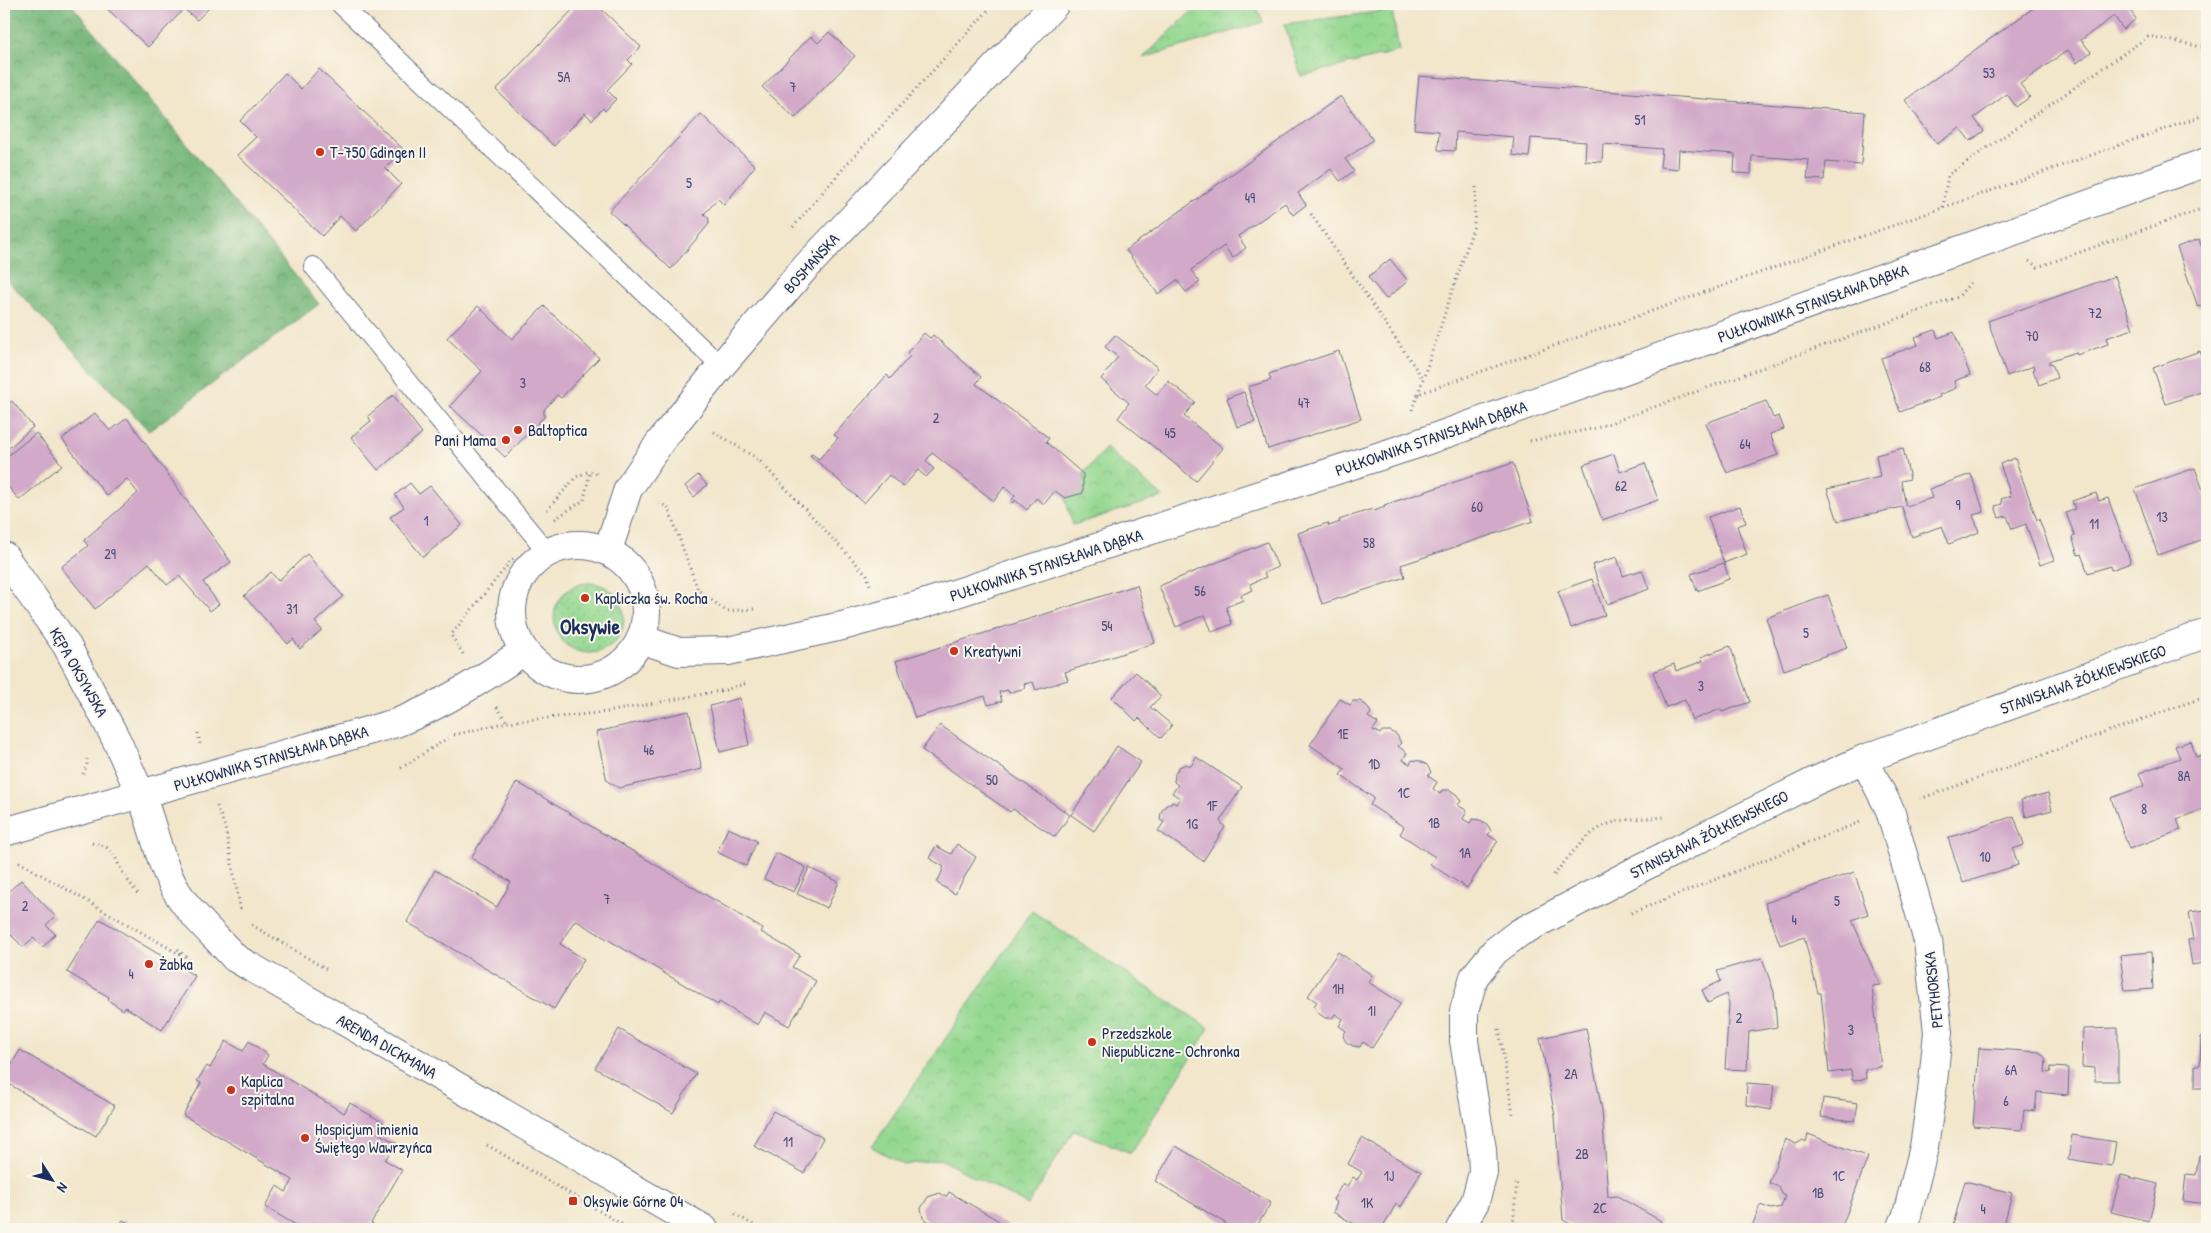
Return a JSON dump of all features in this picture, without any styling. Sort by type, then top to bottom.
[{"type":"street","name":"BOSMAŃSKA","points":[[608,550],[628,489],[660,442],[721,366],[805,268],[1055,4]]},
{"type":"street","name":"PUŁKOWNIKA STANISŁAWA DĄBKA","points":[[642,639],[679,652],[728,651],[842,626],[922,604],[1043,567],[1411,446],[2207,162]]},
{"type":"street","points":[[540,544],[558,548],[583,546],[608,550],[629,565],[643,588],[647,613],[642,639],[630,656],[615,670],[597,678],[576,680],[556,676],[538,666],[524,651],[513,628],[512,604],[520,579],[536,560],[540,544]]},
{"type":"street","name":"KĘPA OKSYWSKA","points":[[4,556],[67,646],[116,739],[141,795]]},
{"type":"street","name":"STANISŁAWA ŻÓŁKIEWSKIEGO","points":[[1467,1227],[1483,1173],[1482,1150],[1464,1041],[1464,1011],[1474,977],[1495,951],[1519,933],[1639,870],[1813,782],[1864,759],[2207,633]]},
{"type":"street","name":"PUŁKOWNIKA STANISŁAWA DĄBKA","points":[[4,832],[396,723],[430,710],[480,681],[524,651]]},
{"type":"street","name":"PETYHORSKA","points":[[1864,759],[1890,810],[1928,941],[1938,1032],[1924,1148],[1907,1215],[1901,1229]]},
{"type":"street","name":"ARENDA DICKMANA","points":[[141,795],[162,861],[177,893],[235,958],[704,1229]]},
{"type":"lane","points":[[340,4],[721,366]]},
{"type":"lane","points":[[313,266],[540,544]]},
{"type":"path","points":[[793,227],[853,157],[994,4]]},
{"type":"path","points":[[1943,207],[1948,175],[2149,36],[2207,48]]},
{"type":"path","points":[[1418,394],[2207,114]]},
{"type":"path","points":[[1411,446],[1405,430],[1474,226],[1476,187]]},
{"type":"path","points":[[2025,259],[2038,267],[2207,207]]},
{"type":"path","points":[[1311,214],[1423,379]]},
{"type":"path","points":[[1520,443],[1596,428],[1958,297],[1970,282]]},
{"type":"path","points":[[714,432],[758,459],[867,575],[872,589]]},
{"type":"path","points":[[451,635],[584,500],[590,471],[576,477],[536,523],[540,544]]},
{"type":"path","points":[[668,507],[698,590],[726,611]]},
{"type":"path","points":[[401,768],[453,735],[507,722],[607,712],[725,690]]},
{"type":"path","points":[[1628,915],[1890,810],[2207,696]]},
{"type":"path","points":[[83,775],[87,765],[86,751]]},
{"type":"path","points":[[225,827],[241,912]]},
{"type":"path","points":[[14,859],[183,957]]},
{"type":"path","points":[[1498,1022],[1513,1117]]},
{"type":"path","points":[[1511,1229],[1513,1225],[1517,1178]]},
{"type":"green space","points":[[4,4],[71,4],[319,304],[149,431],[4,277]]},
{"type":"green space","points":[[1199,4],[1255,4],[1263,22],[1143,58]]},
{"type":"green space","points":[[1392,10],[1399,51],[1301,76],[1284,24]]},
{"type":"green space","points":[[1106,448],[1163,497],[1073,525],[1065,498],[1082,492],[1083,474]]},
{"type":"green space","points":[[589,583],[602,586],[614,593],[621,605],[624,618],[621,631],[614,643],[602,650],[589,653],[576,650],[564,643],[557,631],[554,618],[557,605],[564,593],[576,586]]},
{"type":"green space","points":[[1032,911],[1209,1028],[1131,1153],[1074,1130],[1028,1205],[940,1159],[904,1165],[872,1147]]},
{"type":"building","points":[[102,4],[208,4],[206,6],[208,9],[197,20],[184,9],[148,47]]},
{"type":"building","points":[[578,4],[596,4],[641,47],[628,60],[632,64],[607,90],[616,99],[605,111],[603,108],[592,120],[585,113],[554,146],[496,90]]},
{"type":"building","points":[[2039,4],[2131,4],[2127,6],[2136,19],[2123,29],[2114,16],[2081,40],[2091,52],[2077,63],[2068,50],[2020,84],[2030,97],[2016,107],[2007,94],[1974,118],[1984,131],[1970,141],[1960,128],[1937,144],[1905,100]]},
{"type":"building","points":[[829,32],[855,56],[795,118],[762,87],[811,36],[818,43]]},
{"type":"building","name":"T-750 Gdingen II","points":[[319,69],[403,149],[385,168],[401,184],[356,231],[340,216],[322,236],[237,155],[256,137],[240,121],[285,73],[301,89]]},
{"type":"building","points":[[1419,76],[1865,112],[1861,165],[1826,162],[1824,180],[1807,179],[1809,160],[1752,156],[1751,174],[1734,173],[1735,154],[1679,150],[1678,169],[1660,167],[1662,149],[1603,144],[1602,162],[1585,161],[1586,142],[1531,138],[1529,157],[1512,155],[1514,137],[1456,132],[1455,151],[1438,150],[1439,131],[1414,129]]},
{"type":"building","points":[[1341,96],[1373,140],[1345,159],[1354,171],[1340,181],[1331,169],[1298,193],[1306,205],[1293,215],[1285,203],[1238,236],[1246,248],[1233,258],[1224,246],[1191,270],[1200,282],[1186,292],[1177,280],[1158,294],[1126,250]]},
{"type":"building","points":[[701,114],[755,166],[724,205],[718,199],[704,214],[709,219],[709,224],[671,269],[609,211]]},
{"type":"building","points":[[2199,239],[2201,246],[2207,244],[2207,304],[2198,307],[2177,247]]},
{"type":"building","points":[[1390,259],[1408,281],[1386,299],[1368,277]]},
{"type":"building","points":[[2115,276],[2133,329],[2106,338],[2108,344],[2077,355],[2076,352],[2049,361],[2049,364],[2052,363],[2057,378],[2039,385],[2033,370],[2035,369],[2034,366],[2007,376],[1988,321]]},
{"type":"building","points":[[478,306],[512,339],[544,306],[599,358],[561,398],[557,395],[544,410],[544,417],[505,457],[450,406],[482,371],[447,338]]},
{"type":"building","points":[[1935,330],[1938,338],[1954,332],[1970,375],[1954,381],[1956,388],[1939,395],[1940,397],[1900,412],[1881,358],[1918,345],[1915,337]]},
{"type":"building","points":[[924,333],[930,338],[933,335],[981,377],[976,384],[1049,438],[1046,442],[1083,474],[1083,493],[1065,498],[1055,491],[1044,504],[1036,498],[1027,510],[1015,500],[1013,503],[1011,501],[1015,496],[1004,487],[994,501],[932,453],[926,461],[934,469],[926,477],[918,470],[903,487],[889,475],[864,503],[810,455],[812,454],[819,459],[838,438],[834,435],[887,375],[890,379],[910,356],[907,353]]},
{"type":"building","points":[[1115,335],[1158,368],[1145,385],[1157,395],[1168,381],[1195,402],[1184,416],[1223,448],[1196,481],[1118,418],[1129,403],[1101,379],[1118,357],[1105,347]]},
{"type":"building","points":[[1339,351],[1361,419],[1268,449],[1248,387],[1271,380],[1269,374]]},
{"type":"building","points":[[2200,351],[2207,371],[2207,390],[2166,404],[2153,368]]},
{"type":"building","points":[[1244,392],[1255,422],[1237,427],[1227,398]]},
{"type":"building","points":[[393,395],[422,433],[378,470],[351,437],[371,421],[368,416]]},
{"type":"building","points":[[12,401],[33,427],[4,452],[4,408]]},
{"type":"building","points":[[1766,401],[1773,418],[1779,416],[1784,429],[1770,434],[1778,455],[1727,473],[1706,423]]},
{"type":"building","points":[[95,413],[110,431],[127,418],[231,562],[203,582],[219,604],[210,611],[179,576],[167,585],[149,563],[95,609],[61,567],[88,546],[84,540],[138,493],[127,479],[107,496],[62,439]]},
{"type":"building","points":[[36,433],[62,465],[19,500],[4,481],[4,459]]},
{"type":"building","points":[[1903,448],[1910,479],[1901,481],[1906,506],[1932,498],[1929,489],[1971,474],[1984,512],[1973,515],[1979,532],[1949,544],[1942,526],[1912,537],[1902,507],[1838,521],[1827,489],[1880,477],[1876,455]]},
{"type":"building","points":[[1614,454],[1620,472],[1645,463],[1658,500],[1602,520],[1583,465]]},
{"type":"building","points":[[2015,458],[2037,520],[2039,519],[2054,560],[2040,565],[2026,524],[2012,529],[2007,516],[1999,518],[1995,506],[2002,504],[2001,499],[2011,496],[2000,464]]},
{"type":"building","points":[[1513,463],[1533,521],[1401,565],[1405,577],[1322,604],[1298,533],[1328,523],[1329,526],[1340,522],[1339,520],[1372,509],[1374,511],[1385,507],[1384,505]]},
{"type":"building","points":[[2195,468],[2207,502],[2207,538],[2158,555],[2135,489]]},
{"type":"building","points":[[698,475],[707,485],[694,497],[685,486]]},
{"type":"building","points":[[410,483],[419,494],[430,486],[462,525],[423,557],[390,517],[404,507],[395,495]]},
{"type":"building","points":[[2096,493],[2099,501],[2108,498],[2131,563],[2111,570],[2110,566],[2088,573],[2081,554],[2078,555],[2072,537],[2075,536],[2066,513],[2075,509],[2072,501]]},
{"type":"building","points":[[1740,506],[1746,523],[1737,526],[1747,554],[1724,563],[1708,517]]},
{"type":"building","points":[[1267,542],[1278,567],[1264,573],[1266,577],[1250,584],[1253,590],[1241,595],[1243,600],[1226,607],[1232,624],[1212,632],[1205,615],[1176,627],[1159,586]]},
{"type":"building","points":[[307,554],[343,596],[315,622],[322,630],[300,649],[293,639],[288,644],[244,596],[271,572],[278,581]]},
{"type":"building","points":[[1617,557],[1623,576],[1642,570],[1649,589],[1607,604],[1592,565]]},
{"type":"building","points":[[1724,563],[1729,579],[1697,591],[1691,574]]},
{"type":"building","points":[[1592,579],[1605,615],[1571,628],[1558,591]]},
{"type":"building","points":[[1137,585],[1155,643],[1065,672],[1068,680],[1036,690],[1033,682],[1024,684],[1025,688],[1009,693],[1008,690],[999,692],[1002,701],[988,705],[985,696],[915,718],[896,661]]},
{"type":"building","points":[[1828,595],[1847,648],[1784,670],[1766,618]]},
{"type":"building","points":[[1730,646],[1750,702],[1722,712],[1721,709],[1692,720],[1685,700],[1666,707],[1653,672],[1674,664],[1676,671],[1703,661],[1701,657]]},
{"type":"building","points":[[1136,672],[1161,696],[1150,707],[1172,725],[1161,738],[1139,718],[1136,721],[1112,697]]},
{"type":"building","points":[[740,698],[749,745],[720,752],[710,706]]},
{"type":"building","points":[[1340,699],[1350,705],[1353,701],[1360,701],[1367,706],[1371,713],[1368,717],[1378,723],[1373,730],[1380,734],[1382,731],[1390,731],[1397,735],[1401,743],[1398,746],[1407,753],[1403,760],[1410,764],[1412,760],[1420,761],[1427,765],[1431,772],[1428,776],[1437,782],[1433,789],[1440,794],[1442,790],[1450,790],[1457,795],[1461,801],[1458,805],[1467,811],[1463,819],[1470,823],[1473,819],[1480,820],[1487,824],[1491,831],[1488,835],[1498,841],[1467,888],[1430,864],[1435,857],[1400,834],[1404,827],[1370,805],[1374,798],[1340,775],[1345,769],[1310,745]]},
{"type":"building","points":[[689,711],[702,769],[619,788],[607,781],[596,732]]},
{"type":"building","points":[[940,725],[1070,815],[1055,837],[1013,809],[1010,812],[922,750]]},
{"type":"building","points":[[2191,741],[2196,757],[2207,753],[2207,808],[2177,819],[2181,830],[2129,849],[2111,798],[2144,786],[2139,773],[2180,758],[2175,746]]},
{"type":"building","points":[[1117,746],[1141,762],[1094,831],[1071,815]]},
{"type":"building","points":[[1196,757],[1242,787],[1220,821],[1225,827],[1203,861],[1158,831],[1164,822],[1160,820],[1161,812],[1165,806],[1172,802],[1176,804],[1180,798],[1172,793],[1178,785],[1174,782],[1175,774],[1179,767],[1186,764],[1191,766]]},
{"type":"building","points":[[517,782],[763,929],[761,932],[800,955],[792,967],[816,981],[789,1026],[765,1012],[758,1025],[719,1002],[718,1005],[575,920],[560,944],[584,959],[554,1009],[407,922],[435,870],[497,907],[511,882],[471,858]]},
{"type":"building","points":[[2048,793],[2052,810],[2026,817],[2021,800]]},
{"type":"building","points":[[2014,816],[2024,845],[2013,849],[2018,865],[1963,883],[1948,838]]},
{"type":"building","points":[[728,828],[757,841],[746,866],[717,852]]},
{"type":"building","points":[[957,844],[976,857],[955,894],[937,883],[944,867],[929,858],[936,846],[951,854]]},
{"type":"building","points":[[776,853],[806,867],[794,892],[764,879]]},
{"type":"building","points":[[809,868],[839,882],[827,908],[797,894]]},
{"type":"building","points":[[1854,872],[1868,914],[1852,920],[1880,985],[1872,986],[1881,1067],[1865,1069],[1866,1079],[1852,1080],[1851,1070],[1829,1073],[1821,993],[1818,993],[1804,937],[1780,945],[1765,903]]},
{"type":"building","points":[[21,880],[55,916],[46,925],[55,934],[43,947],[33,938],[23,947],[10,934],[4,940],[4,896]]},
{"type":"building","points":[[2207,910],[2207,962],[2192,965],[2188,940],[2194,939],[2189,912]]},
{"type":"building","points":[[100,919],[195,976],[162,1030],[125,1007],[123,1010],[108,1000],[109,997],[67,972]]},
{"type":"building","points":[[1338,952],[1372,975],[1368,982],[1401,1003],[1372,1048],[1363,1042],[1360,1047],[1346,1042],[1343,1036],[1346,1031],[1339,1026],[1343,1019],[1335,1014],[1332,1018],[1325,1018],[1318,1013],[1314,1006],[1317,1002],[1308,996]]},
{"type":"building","points":[[2151,952],[2153,989],[2125,991],[2120,955]]},
{"type":"building","points":[[1762,958],[1774,992],[1777,1027],[1749,1032],[1747,1070],[1725,1069],[1729,1003],[1726,994],[1708,1003],[1702,990],[1721,981],[1717,971]]},
{"type":"building","points":[[1586,1028],[1602,1110],[1608,1197],[1617,1196],[1661,1221],[1656,1229],[1579,1229],[1563,1220],[1555,1116],[1540,1038]]},
{"type":"building","points":[[2118,1028],[2118,1081],[2095,1081],[2095,1068],[2082,1067],[2083,1029]]},
{"type":"building","points":[[619,1029],[696,1074],[673,1113],[595,1068]]},
{"type":"building","points":[[2201,1037],[2207,1037],[2207,1088],[2195,1088],[2195,1065],[2200,1065]]},
{"type":"building","name":"Hospicjum imienia Świętego Wawrzyńca","points":[[226,1041],[243,1051],[249,1041],[268,1055],[263,1064],[344,1113],[350,1103],[384,1123],[378,1133],[396,1143],[385,1160],[402,1170],[371,1223],[381,1229],[303,1229],[265,1207],[277,1186],[286,1192],[293,1180],[183,1115],[201,1083],[197,1081],[207,1066],[210,1068]]},
{"type":"building","points":[[1979,1048],[2040,1052],[2046,1059],[2045,1072],[2050,1073],[2051,1067],[2069,1068],[2068,1095],[2037,1092],[2035,1111],[2024,1110],[2022,1130],[1973,1126]]},
{"type":"building","points":[[20,1050],[115,1106],[96,1136],[4,1081],[4,1077]]},
{"type":"building","points":[[1747,1083],[1774,1085],[1771,1110],[1746,1105]]},
{"type":"building","points":[[1823,1098],[1858,1103],[1855,1121],[1821,1117]]},
{"type":"building","points":[[773,1111],[823,1138],[804,1173],[754,1146]]},
{"type":"building","points":[[1808,1134],[1868,1157],[1841,1229],[1751,1229],[1760,1205],[1771,1209],[1781,1207],[1785,1196],[1779,1187],[1769,1183],[1785,1139],[1796,1144],[1803,1140],[1806,1142]]},
{"type":"building","points":[[2072,1135],[2116,1142],[2112,1166],[2068,1159]]},
{"type":"building","points":[[1362,1138],[1421,1172],[1401,1207],[1396,1204],[1382,1229],[1363,1229],[1333,1212],[1337,1203],[1333,1200],[1343,1183],[1347,1186],[1353,1177],[1357,1180],[1362,1172],[1348,1164]]},
{"type":"building","points":[[1176,1146],[1271,1203],[1255,1229],[1235,1229],[1155,1181]]},
{"type":"building","points":[[2199,1155],[2207,1156],[2207,1204],[2183,1201],[2186,1174],[2196,1175]]},
{"type":"building","points":[[2121,1175],[2158,1184],[2149,1221],[2111,1212]]},
{"type":"building","points":[[1965,1181],[2012,1193],[2003,1229],[1971,1229],[1953,1225]]},
{"type":"building","points":[[949,1192],[1013,1229],[927,1229],[931,1223],[923,1218],[921,1208],[928,1197],[940,1193],[946,1197]]},
{"type":"building","points":[[123,1220],[138,1229],[117,1229]]},
{"type":"place","name":"T-750 Gdingen II","points":[[320,152]]},
{"type":"place","name":"Baltoptica","points":[[518,430]]},
{"type":"place","name":"Pani Mama","points":[[506,440]]},
{"type":"place","name":"Kapliczka św. Rocha","points":[[585,598]]},
{"type":"place","name":"Kreatywni","points":[[954,651]]},
{"type":"place","name":"Żabka","points":[[149,964]]},
{"type":"place","name":"Przedszkole Niepubliczne- Ochronka","points":[[1092,1042]]},
{"type":"place","name":"Kaplica szpitalna","points":[[231,1090]]},
{"type":"place","name":"Hospicjum imienia Świętego Wawrzyńca","points":[[305,1138]]},
{"type":"place","name":"Oksywie Górne 04","points":[[573,1201]]},
{"type":"district","name":"Oksywie","points":[[590,627]]}]
